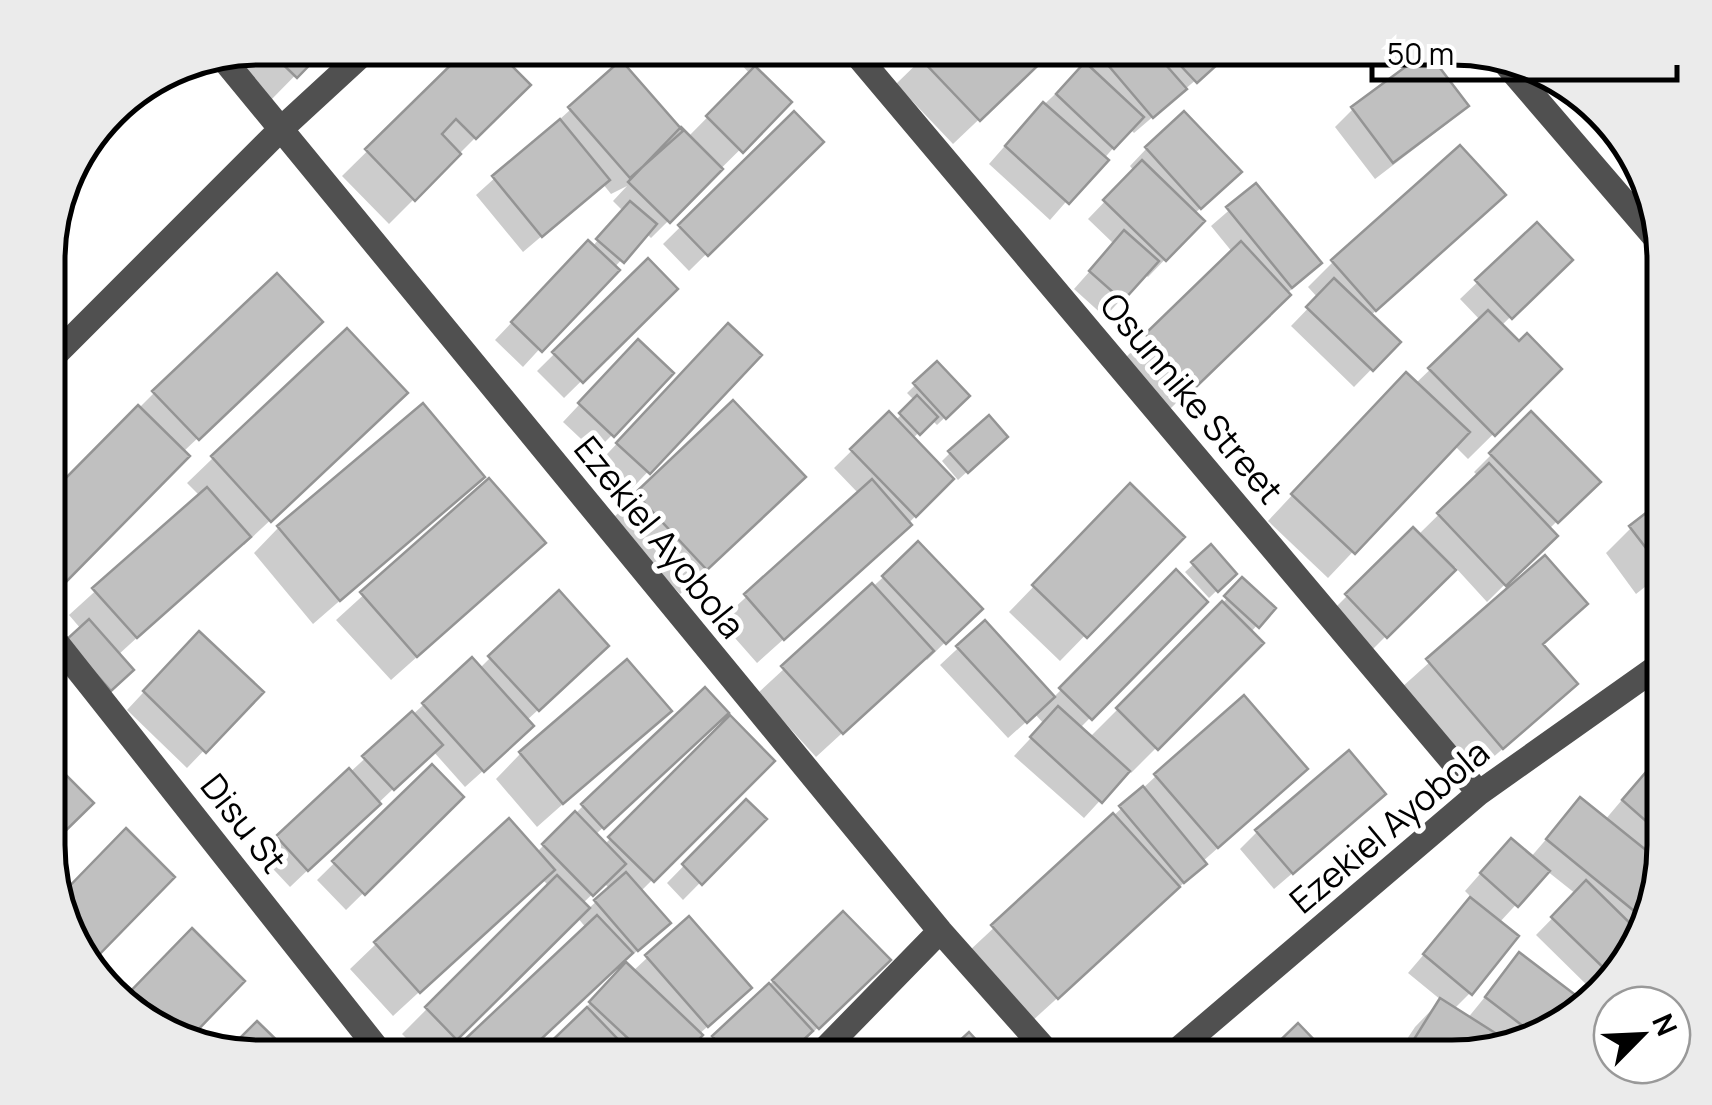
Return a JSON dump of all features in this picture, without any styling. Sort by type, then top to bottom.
[{"type":"street","points":[[65,345],[281,128],[350,65]]},
{"type":"street","name":"Osunnike Street","points":[[865,65],[1478,793]]},
{"type":"street","name":"Ezekiel Ayobola","points":[[230,68],[940,931],[1037,1040]]},
{"type":"street","points":[[1516,75],[1643,223]]},
{"type":"street","name":"Disu St","points":[[65,653],[370,1040]]},
{"type":"street","name":"Ezekiel Ayobola","points":[[1189,1040],[1478,793],[1647,674]]},
{"type":"street","points":[[834,1040],[940,931]]},
{"type":"building","points":[[284,65],[310,65],[297,78]]},
{"type":"building","points":[[451,65],[511,65],[531,85],[476,139],[456,119],[442,134],[461,154],[415,201],[365,149]]},
{"type":"building","points":[[615,65],[625,65],[683,131],[630,178],[568,107]]},
{"type":"building","points":[[927,65],[1038,65],[980,121]]},
{"type":"building","points":[[1082,65],[1088,65],[1144,117],[1114,149],[1056,94]]},
{"type":"building","points":[[1108,65],[1166,65],[1187,89],[1153,118]]},
{"type":"building","points":[[1180,65],[1217,65],[1197,83]]},
{"type":"building","points":[[1408,65],[1438,65],[1469,106],[1393,163],[1351,107]]},
{"type":"building","points":[[755,66],[792,102],[743,153],[706,116]]},
{"type":"building","points":[[1043,102],[1109,160],[1069,204],[1005,146]]},
{"type":"building","points":[[794,111],[824,142],[708,256],[678,225]]},
{"type":"building","points":[[1184,111],[1242,172],[1201,209],[1145,147]]},
{"type":"building","points":[[560,119],[610,180],[542,237],[492,176]]},
{"type":"building","points":[[681,127],[723,169],[670,223],[628,182]]},
{"type":"building","points":[[1460,145],[1506,195],[1376,311],[1331,260]]},
{"type":"building","points":[[1142,160],[1205,221],[1166,261],[1103,200]]},
{"type":"building","points":[[1256,183],[1322,263],[1292,288],[1226,207]]},
{"type":"building","points":[[630,201],[657,224],[624,263],[596,239]]},
{"type":"building","points":[[1537,222],[1573,260],[1512,319],[1475,280]]},
{"type":"building","points":[[1124,230],[1159,261],[1123,301],[1089,271]]},
{"type":"building","points":[[588,240],[620,270],[542,352],[511,322]]},
{"type":"building","points":[[1241,241],[1291,295],[1196,387],[1145,334]]},
{"type":"building","points":[[648,258],[678,289],[583,383],[552,352]]},
{"type":"building","points":[[277,273],[323,322],[199,440],[152,391]]},
{"type":"building","points":[[1334,278],[1401,342],[1373,371],[1306,307]]},
{"type":"building","points":[[1488,310],[1519,341],[1527,333],[1562,369],[1495,436],[1428,368]]},
{"type":"building","points":[[728,323],[762,355],[650,474],[616,443]]},
{"type":"building","points":[[347,328],[408,393],[271,522],[211,456]]},
{"type":"building","points":[[638,339],[674,373],[614,437],[578,403]]},
{"type":"building","points":[[937,361],[970,396],[946,419],[913,383]]},
{"type":"building","points":[[1406,372],[1470,432],[1355,554],[1291,494]]},
{"type":"building","points":[[917,395],[938,417],[920,435],[899,413]]},
{"type":"building","points":[[733,400],[806,477],[707,570],[635,493]]},
{"type":"building","points":[[423,403],[485,477],[340,601],[277,526]]},
{"type":"building","points":[[138,405],[190,456],[67,581],[65,479]]},
{"type":"building","points":[[889,411],[954,479],[916,517],[850,449]]},
{"type":"building","points":[[1531,411],[1601,482],[1558,523],[1489,453]]},
{"type":"building","points":[[989,415],[1008,437],[968,473],[948,451]]},
{"type":"building","points":[[1489,463],[1558,536],[1506,586],[1437,513]]},
{"type":"building","points":[[489,478],[546,543],[417,657],[360,592]]},
{"type":"building","points":[[872,479],[912,525],[784,640],[744,594]]},
{"type":"building","points":[[1130,483],[1185,537],[1087,638],[1032,585]]},
{"type":"building","points":[[207,487],[251,537],[137,638],[92,588]]},
{"type":"building","points":[[1647,512],[1647,549],[1629,526]]},
{"type":"building","points":[[1413,527],[1456,570],[1387,638],[1345,594]]},
{"type":"building","points":[[918,541],[983,609],[946,644],[882,576]]},
{"type":"building","points":[[1211,544],[1237,574],[1218,592],[1191,562]]},
{"type":"building","points":[[1545,555],[1588,604],[1543,644],[1578,684],[1503,749],[1426,659]]},
{"type":"building","points":[[1176,569],[1208,602],[1092,720],[1059,688]]},
{"type":"building","points":[[1242,577],[1276,608],[1259,628],[1224,596]]},
{"type":"building","points":[[872,583],[934,651],[843,734],[781,666]]},
{"type":"building","points":[[559,590],[609,646],[539,711],[488,656]]},
{"type":"building","points":[[1222,601],[1264,643],[1158,750],[1116,708]]},
{"type":"building","points":[[89,619],[134,670],[111,691],[66,640]]},
{"type":"building","points":[[985,620],[1055,697],[1027,723],[956,646]]},
{"type":"building","points":[[199,631],[264,692],[206,753],[143,691]]},
{"type":"building","points":[[472,657],[534,726],[484,772],[422,703]]},
{"type":"building","points":[[627,659],[672,711],[563,804],[519,752]]},
{"type":"building","points":[[705,687],[729,713],[604,829],[581,804]]},
{"type":"building","points":[[1244,695],[1308,769],[1218,848],[1154,774]]},
{"type":"building","points":[[1058,706],[1130,771],[1102,803],[1030,737]]},
{"type":"building","points":[[412,711],[443,745],[394,790],[362,756]]},
{"type":"building","points":[[730,715],[775,761],[654,882],[608,837]]},
{"type":"building","points":[[1349,750],[1386,794],[1293,874],[1255,830]]},
{"type":"building","points":[[432,764],[464,797],[365,895],[332,861]]},
{"type":"building","points":[[349,768],[381,804],[308,871],[276,836]]},
{"type":"building","points":[[1647,771],[1647,822],[1622,800]]},
{"type":"building","points":[[65,774],[94,803],[65,831]]},
{"type":"building","points":[[1143,786],[1207,864],[1184,883],[1119,806]]},
{"type":"building","points":[[1580,797],[1647,851],[1635,912],[1546,839]]},
{"type":"building","points":[[746,799],[767,819],[702,885],[682,864]]},
{"type":"building","points":[[575,811],[626,864],[593,896],[542,844]]},
{"type":"building","points":[[1113,813],[1180,887],[1058,999],[991,925]]},
{"type":"building","points":[[509,818],[555,870],[420,993],[374,942]]},
{"type":"building","points":[[126,828],[175,877],[99,955],[80,920],[70,886]]},
{"type":"building","points":[[1511,838],[1550,871],[1518,907],[1480,873]]},
{"type":"building","points":[[626,872],[671,923],[638,951],[594,900]]},
{"type":"building","points":[[557,875],[590,908],[457,1040],[425,1007]]},
{"type":"building","points":[[1586,880],[1630,923],[1603,968],[1551,917]]},
{"type":"building","points":[[1470,897],[1519,936],[1472,995],[1423,954]]},
{"type":"building","points":[[843,911],[891,960],[819,1029],[772,980]]},
{"type":"building","points":[[597,915],[633,953],[540,1040],[464,1040]]},
{"type":"building","points":[[689,916],[752,988],[708,1027],[645,955]]},
{"type":"building","points":[[192,928],[245,981],[198,1030],[174,1020],[130,991]]},
{"type":"building","points":[[1519,952],[1576,995],[1524,1026],[1485,997]]},
{"type":"building","points":[[626,962],[703,1035],[698,1040],[630,1040],[589,1002]]},
{"type":"building","points":[[769,983],[813,1031],[803,1040],[716,1040],[712,1036]]},
{"type":"building","points":[[1440,998],[1497,1034],[1465,1040],[1414,1040]]},
{"type":"building","points":[[587,1007],[619,1040],[553,1040]]},
{"type":"building","points":[[257,1021],[277,1040],[260,1040],[240,1038]]},
{"type":"building","points":[[1298,1023],[1314,1040],[1280,1040]]},
{"type":"building","points":[[969,1032],[976,1040],[960,1040]]}]
